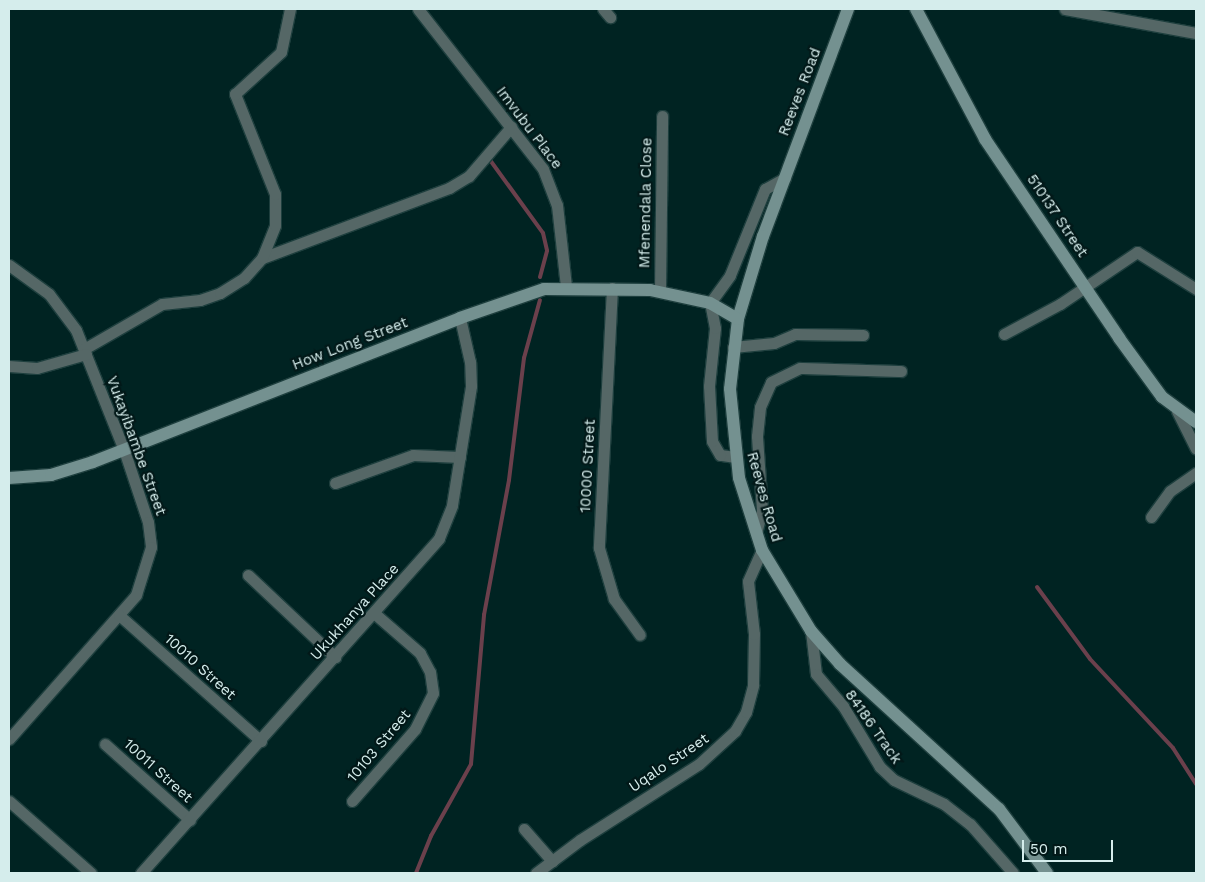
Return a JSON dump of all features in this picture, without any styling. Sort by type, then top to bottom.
[{"type":"street","points":[[9,366],[37,368],[85,351],[162,304],[200,300],[220,292],[244,278],[262,258],[274,226],[275,194],[235,94],[281,52],[290,9]]},
{"type":"street","name":"Imvubu Place","points":[[418,9],[511,128],[552,185],[557,204],[566,286]]},
{"type":"street","name":"Reeves Road","points":[[848,9],[785,178],[738,319],[733,347],[730,398],[735,457],[762,550],[811,631],[840,664],[999,808],[1047,873]]},
{"type":"street","name":"510137 Street","points":[[916,9],[974,121],[1085,288],[1151,383],[1177,411],[1196,422]]},
{"type":"street","points":[[1065,9],[1098,11],[1196,33]]},
{"type":"street","name":"Mfenendala Close","points":[[660,291],[662,116]]},
{"type":"street","points":[[262,258],[455,186],[477,168],[511,128]]},
{"type":"street","points":[[735,457],[720,455],[712,441],[709,386],[715,328],[710,303],[730,275],[765,189],[785,178]]},
{"type":"street","points":[[1004,334],[1085,288],[1137,252],[1196,289]]},
{"type":"street","name":"Vukayibambe Street","points":[[9,265],[59,304],[85,351],[124,450],[148,522],[151,547],[136,595],[9,739]]},
{"type":"street","name":"How Long Street","points":[[9,478],[51,475],[124,450],[460,318],[535,291],[566,286],[660,291],[710,303],[738,319]]},
{"type":"street","name":"10000 Street","points":[[612,288],[599,548],[614,599],[640,635]]},
{"type":"street","name":"Ukukhanya Place","points":[[141,873],[261,741],[444,531],[460,457],[471,376],[460,318]]},
{"type":"street","points":[[733,347],[774,343],[795,334],[863,335]]},
{"type":"street","points":[[756,533],[762,510],[757,436],[760,406],[771,382],[800,368],[902,371]]},
{"type":"street","points":[[1177,411],[1196,450]]},
{"type":"street","points":[[335,483],[413,455],[460,457]]},
{"type":"street","points":[[1151,517],[1170,491],[1196,473]]},
{"type":"street","name":"Uqalo Street","points":[[536,873],[699,764],[728,740],[741,722],[750,698],[755,665],[748,581],[762,550]]},
{"type":"street","points":[[248,575],[335,657]]},
{"type":"street","name":"10103 Street","points":[[352,801],[414,729],[433,693],[430,672],[420,653],[374,612]]},
{"type":"street","name":"10010 Street","points":[[119,615],[261,741]]},
{"type":"street","name":"84186 Track","points":[[811,631],[816,674],[843,706],[880,767],[894,780],[944,804],[970,824],[1013,873]]},
{"type":"street","name":"10011 Street","points":[[105,744],[190,820]]},
{"type":"street","points":[[9,800],[91,873]]},
{"type":"street","points":[[524,829],[552,861]]},
{"type":"waterway","points":[[490,160],[543,233],[547,251],[540,277]]},
{"type":"waterway","points":[[416,873],[431,836],[471,764],[484,615],[509,480],[524,358],[540,300]]},
{"type":"waterway","points":[[1037,587],[1090,659],[1173,748],[1196,784]]}]
